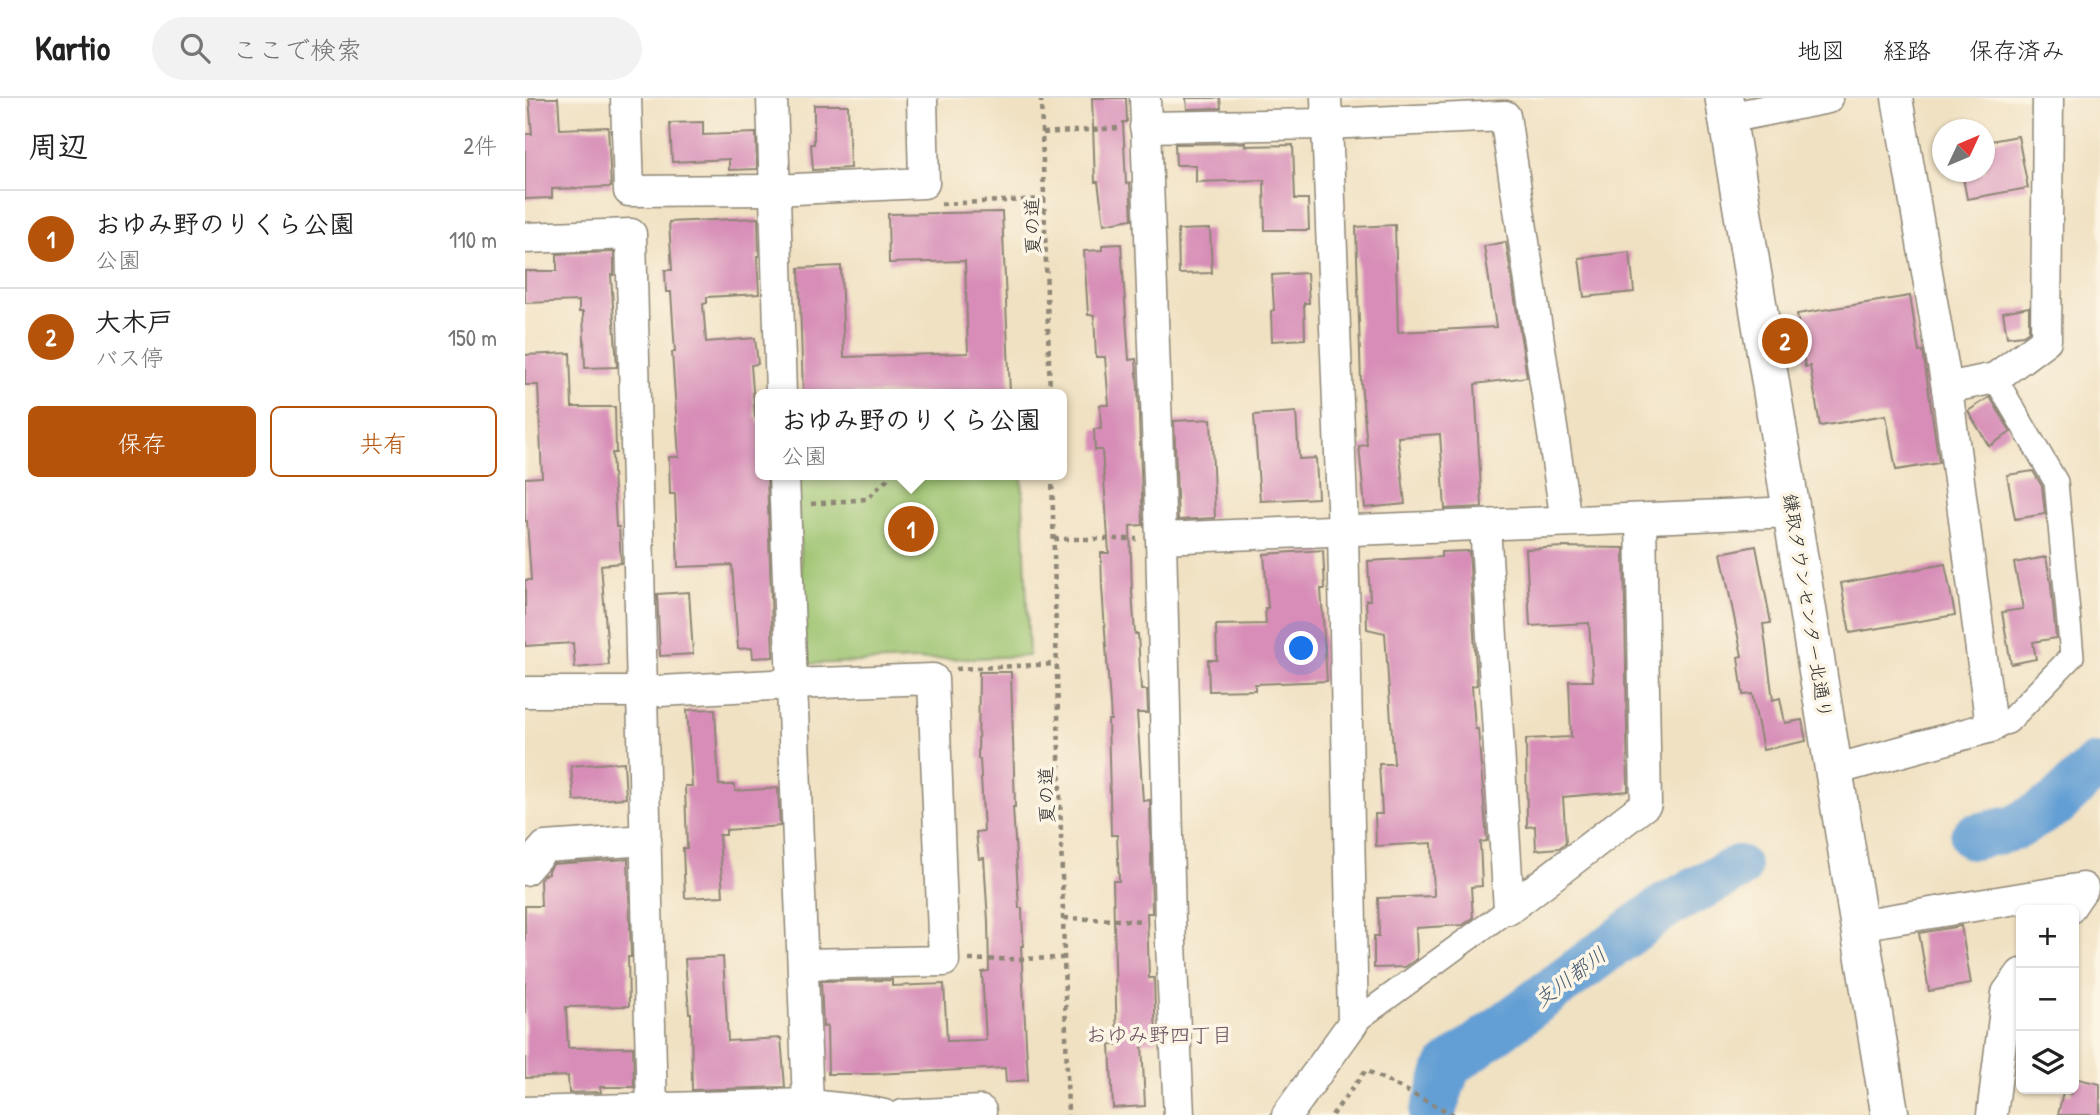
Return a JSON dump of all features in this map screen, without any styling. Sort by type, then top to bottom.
[{"type":"street","points":[[626,98],[629,191],[774,190],[924,183],[922,98]]},
{"type":"street","points":[[772,98],[781,389]]},
{"type":"street","points":[[1726,108],[1828,98]]},
{"type":"street","points":[[1897,98],[1947,388],[1991,727]]},
{"type":"street","points":[[1947,388],[1995,378],[2046,340],[2048,98]]},
{"type":"street","points":[[1179,1115],[1170,922],[1161,538],[1145,112],[1504,107],[1566,521]]},
{"type":"street","name":"鎌取タウンセンター北通り","points":[[1726,108],[1890,1115]]},
{"type":"street","points":[[1326,111],[1343,531],[1353,1023]]},
{"type":"street","points":[[525,238],[631,234],[652,1109]]},
{"type":"street","points":[[1834,769],[2008,722],[2072,656],[2056,482],[1995,378]]},
{"type":"street","points":[[784,480],[808,1104]]},
{"type":"street","points":[[1161,538],[1793,512]]},
{"type":"street","points":[[1287,1115],[1353,1023],[1509,909],[1646,803],[1640,519]]},
{"type":"street","points":[[1485,525],[1509,909]]},
{"type":"street","points":[[525,692],[642,692],[933,679],[944,961],[804,964]]},
{"type":"street","points":[[525,870],[545,847],[646,840]]},
{"type":"street","points":[[1858,925],[2083,888],[2071,905]]},
{"type":"street","points":[[1992,1115],[2007,993],[2016,981]]},
{"type":"street","points":[[525,1112],[808,1104],[834,1109],[860,1109],[884,1115]]},
{"type":"street","points":[[903,1115],[981,1111]]},
{"type":"path","name":"夏の道","points":[[1041,98],[1051,389]]},
{"type":"path","points":[[1043,133],[1145,112]]},
{"type":"path","points":[[785,506],[867,499],[886,480]]},
{"type":"path","name":"夏の道","points":[[1052,480],[1068,1115]]},
{"type":"path","points":[[1054,539],[1161,538]]},
{"type":"path","points":[[933,679],[951,669],[1056,664]]},
{"type":"path","points":[[1064,918],[1170,922]]},
{"type":"path","points":[[944,961],[1063,958]]},
{"type":"path","points":[[1332,1115],[1366,1070],[1454,1115]]},
{"type":"green space","points":[[797,480],[1022,480],[1029,656],[805,664]]},
{"type":"building","points":[[529,98],[558,98],[560,129],[608,127],[611,187],[552,189],[552,198],[525,199],[525,134],[532,134]]},
{"type":"building","points":[[1092,98],[1126,98],[1127,122],[1123,122],[1126,184],[1130,183],[1132,219],[1104,224],[1098,182],[1095,182]]},
{"type":"building","points":[[1186,98],[1220,98],[1221,108],[1187,109]]},
{"type":"building","points":[[814,105],[848,105],[850,168],[813,170],[811,144],[814,144]]},
{"type":"building","points":[[703,122],[703,135],[756,133],[757,169],[729,170],[729,159],[672,162],[670,123]]},
{"type":"building","points":[[2018,136],[2028,188],[1967,199],[1964,182],[1995,182],[1995,140]]},
{"type":"building","points":[[1245,143],[1245,146],[1293,145],[1295,199],[1308,199],[1309,230],[1265,230],[1264,180],[1196,182],[1196,165],[1176,165],[1175,144]]},
{"type":"building","points":[[1002,212],[1010,389],[803,389],[799,268],[841,266],[844,357],[968,353],[965,261],[889,263],[888,214]]},
{"type":"building","points":[[758,218],[759,294],[707,297],[707,303],[703,304],[706,342],[755,338],[758,364],[751,365],[755,417],[755,480],[767,480],[773,657],[753,658],[752,648],[738,649],[732,565],[678,567],[675,494],[670,494],[669,457],[679,457],[671,292],[666,292],[665,270],[672,270],[669,222]]},
{"type":"building","points":[[1395,225],[1398,332],[1496,327],[1484,246],[1506,242],[1527,377],[1475,384],[1482,507],[1445,509],[1440,434],[1398,437],[1405,504],[1365,508],[1359,446],[1367,445],[1361,383],[1356,227]]},
{"type":"building","points":[[1210,229],[1212,273],[1179,274],[1178,230]]},
{"type":"building","points":[[1121,244],[1129,360],[1136,359],[1138,389],[1143,525],[1130,526],[1135,634],[1138,634],[1141,690],[1147,690],[1148,713],[1137,713],[1143,801],[1150,800],[1152,913],[1147,913],[1149,978],[1154,978],[1156,1041],[1142,1042],[1145,1106],[1113,1108],[1110,1045],[1117,1045],[1113,881],[1119,881],[1117,835],[1111,835],[1108,720],[1111,720],[1102,587],[1101,553],[1109,553],[1102,450],[1095,450],[1094,429],[1101,429],[1100,405],[1109,405],[1105,357],[1096,357],[1094,315],[1088,315],[1084,251],[1102,250],[1102,245]]},
{"type":"building","points":[[614,252],[614,275],[611,275],[617,367],[585,368],[583,312],[579,312],[579,301],[525,303],[525,271],[557,271],[557,254]]},
{"type":"building","points":[[1630,252],[1634,292],[1584,297],[1579,258]]},
{"type":"building","points":[[1307,273],[1309,303],[1304,303],[1305,339],[1272,341],[1272,275]]},
{"type":"building","points":[[1910,296],[1919,352],[1923,351],[1939,463],[1896,470],[1886,415],[1820,426],[1810,366],[1805,367],[1797,314]]},
{"type":"building","points":[[2029,307],[2029,331],[2023,335],[2007,337],[2003,312]]},
{"type":"building","points":[[570,353],[572,407],[615,407],[616,453],[612,453],[621,563],[601,565],[609,665],[575,668],[573,643],[525,646],[525,580],[531,580],[525,521],[525,478],[542,477],[538,385],[525,385],[525,355]]},
{"type":"building","points":[[1990,397],[2011,432],[1989,446],[1968,411]]},
{"type":"building","points":[[1296,412],[1299,459],[1316,458],[1318,498],[1260,501],[1254,415]]},
{"type":"building","points":[[1211,419],[1215,518],[1178,520],[1174,421]]},
{"type":"building","points":[[2033,471],[2042,486],[2045,514],[2015,519],[2007,475]]},
{"type":"building","points":[[1756,546],[1771,623],[1763,624],[1773,700],[1780,698],[1785,723],[1802,720],[1806,741],[1763,750],[1752,694],[1743,695],[1738,657],[1742,656],[1721,553]]},
{"type":"building","points":[[1624,548],[1628,791],[1563,797],[1566,843],[1559,848],[1536,850],[1535,826],[1527,827],[1526,739],[1571,737],[1569,681],[1593,681],[1589,623],[1530,626],[1526,549]]},
{"type":"building","points":[[1323,550],[1325,589],[1321,589],[1327,681],[1255,684],[1255,690],[1209,691],[1208,660],[1217,660],[1216,625],[1266,624],[1265,608],[1268,608],[1264,554]]},
{"type":"building","points":[[1469,551],[1477,685],[1472,686],[1487,841],[1480,842],[1482,886],[1471,887],[1473,918],[1463,925],[1416,928],[1417,959],[1405,967],[1374,968],[1374,936],[1379,936],[1378,898],[1434,896],[1432,843],[1376,846],[1375,814],[1382,814],[1379,764],[1394,764],[1385,633],[1367,629],[1366,600],[1370,600],[1368,561],[1441,557],[1441,552]]},
{"type":"building","points":[[2046,557],[2056,638],[2033,642],[2036,659],[2011,664],[2002,612],[2023,609],[2014,563]]},
{"type":"building","points":[[1945,564],[1955,615],[1850,633],[1841,583]]},
{"type":"building","points":[[689,592],[693,654],[660,656],[657,594]]},
{"type":"building","points":[[979,672],[1011,672],[1013,807],[1019,908],[1022,908],[1021,946],[1028,1080],[1006,1082],[1005,1068],[828,1074],[827,1026],[823,1027],[821,981],[892,980],[892,986],[944,984],[947,1041],[986,1040],[982,972],[989,971],[988,921],[984,858],[979,859],[976,832],[984,831],[978,759]]},
{"type":"building","points":[[715,709],[719,785],[735,785],[735,791],[778,788],[780,826],[726,830],[726,835],[719,835],[723,896],[685,898],[685,786],[692,786],[687,710]]},
{"type":"building","points":[[624,762],[626,798],[574,801],[571,766]]},
{"type":"building","points":[[628,859],[631,957],[628,957],[629,1006],[566,1007],[568,1048],[633,1047],[634,1087],[600,1087],[601,1092],[569,1093],[568,1076],[525,1078],[525,906],[541,906],[540,880],[548,874],[553,864]]},
{"type":"building","points":[[1961,926],[1971,984],[1929,991],[1919,933]]},
{"type":"building","points":[[723,957],[728,1041],[781,1038],[785,1087],[692,1090],[691,1013],[685,959]]},
{"type":"building","points":[[2079,1079],[2100,1084],[2100,1115],[2058,1115],[2063,1094],[2079,1094]]},
{"type":"waterway","name":"支川都川","points":[[1973,837],[2015,828],[2056,804],[2096,766]]},
{"type":"waterway","name":"支川都川","points":[[1432,1115],[1448,1067],[1667,905],[1738,868]]},
{"type":"place","name":"大木戸","points":[[1785,341]]},
{"type":"place","name":"おゆみ野のりくら公園","points":[[911,529]]},
{"type":"district","name":"おゆみ野四丁目","points":[[1159,1034]]}]
